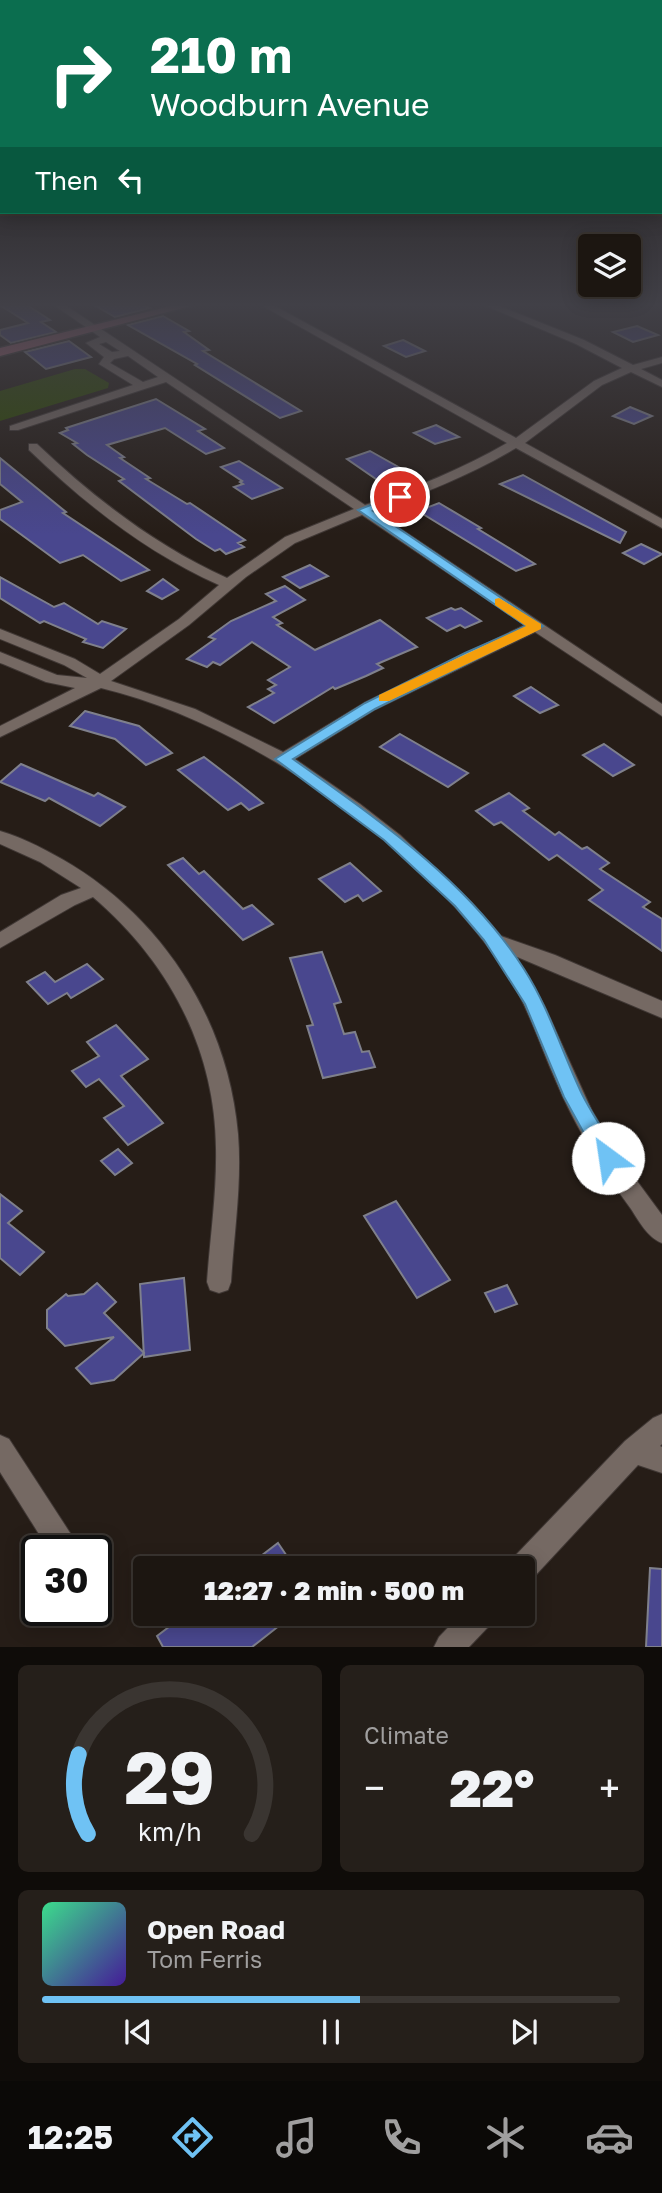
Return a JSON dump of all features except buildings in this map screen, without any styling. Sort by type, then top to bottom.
[{"type":"street","points":[[135,382],[142,386]]},
{"type":"street","points":[[14,428],[154,382]]},
{"type":"street","points":[[172,382],[662,711]]},
{"type":"street","points":[[404,382],[662,524]]},
{"type":"street","points":[[0,732],[99,682],[184,622],[228,584],[290,541],[450,478],[515,444],[580,394],[604,382]]},
{"type":"street","points":[[33,447],[97,504],[176,557],[228,584]]},
{"type":"street","points":[[283,759],[370,706],[536,626]]},
{"type":"street","points":[[0,633],[87,669],[99,682]]},
{"type":"street","points":[[0,657],[69,683],[99,682],[202,718],[283,759],[390,836],[461,902],[517,972],[597,1141],[662,1233]]},
{"type":"street","points":[[0,837],[48,859],[96,889],[144,931],[172,968],[202,1020],[221,1089],[227,1133],[219,1282]]},
{"type":"street","points":[[0,941],[68,900],[96,889]]},
{"type":"street","points":[[494,941],[548,960],[662,1010]]},
{"type":"street","points":[[534,1556],[634,1450],[662,1427]]},
{"type":"street","points":[[0,1448],[55,1535]]},
{"type":"street","points":[[634,1450],[662,1460]]},
{"type":"street","points":[[449,1647],[469,1626]]},
{"type":"green space","points":[[31,382],[109,383],[108,388],[0,421],[0,391]]},
{"type":"slow traffic","points":[[384,698],[536,626],[499,602]]},
{"type":"route","points":[[400,497],[363,510],[536,626],[370,706],[283,759],[390,836],[461,902],[490,936],[517,972],[534,1004],[574,1097],[608,1158]]}]
